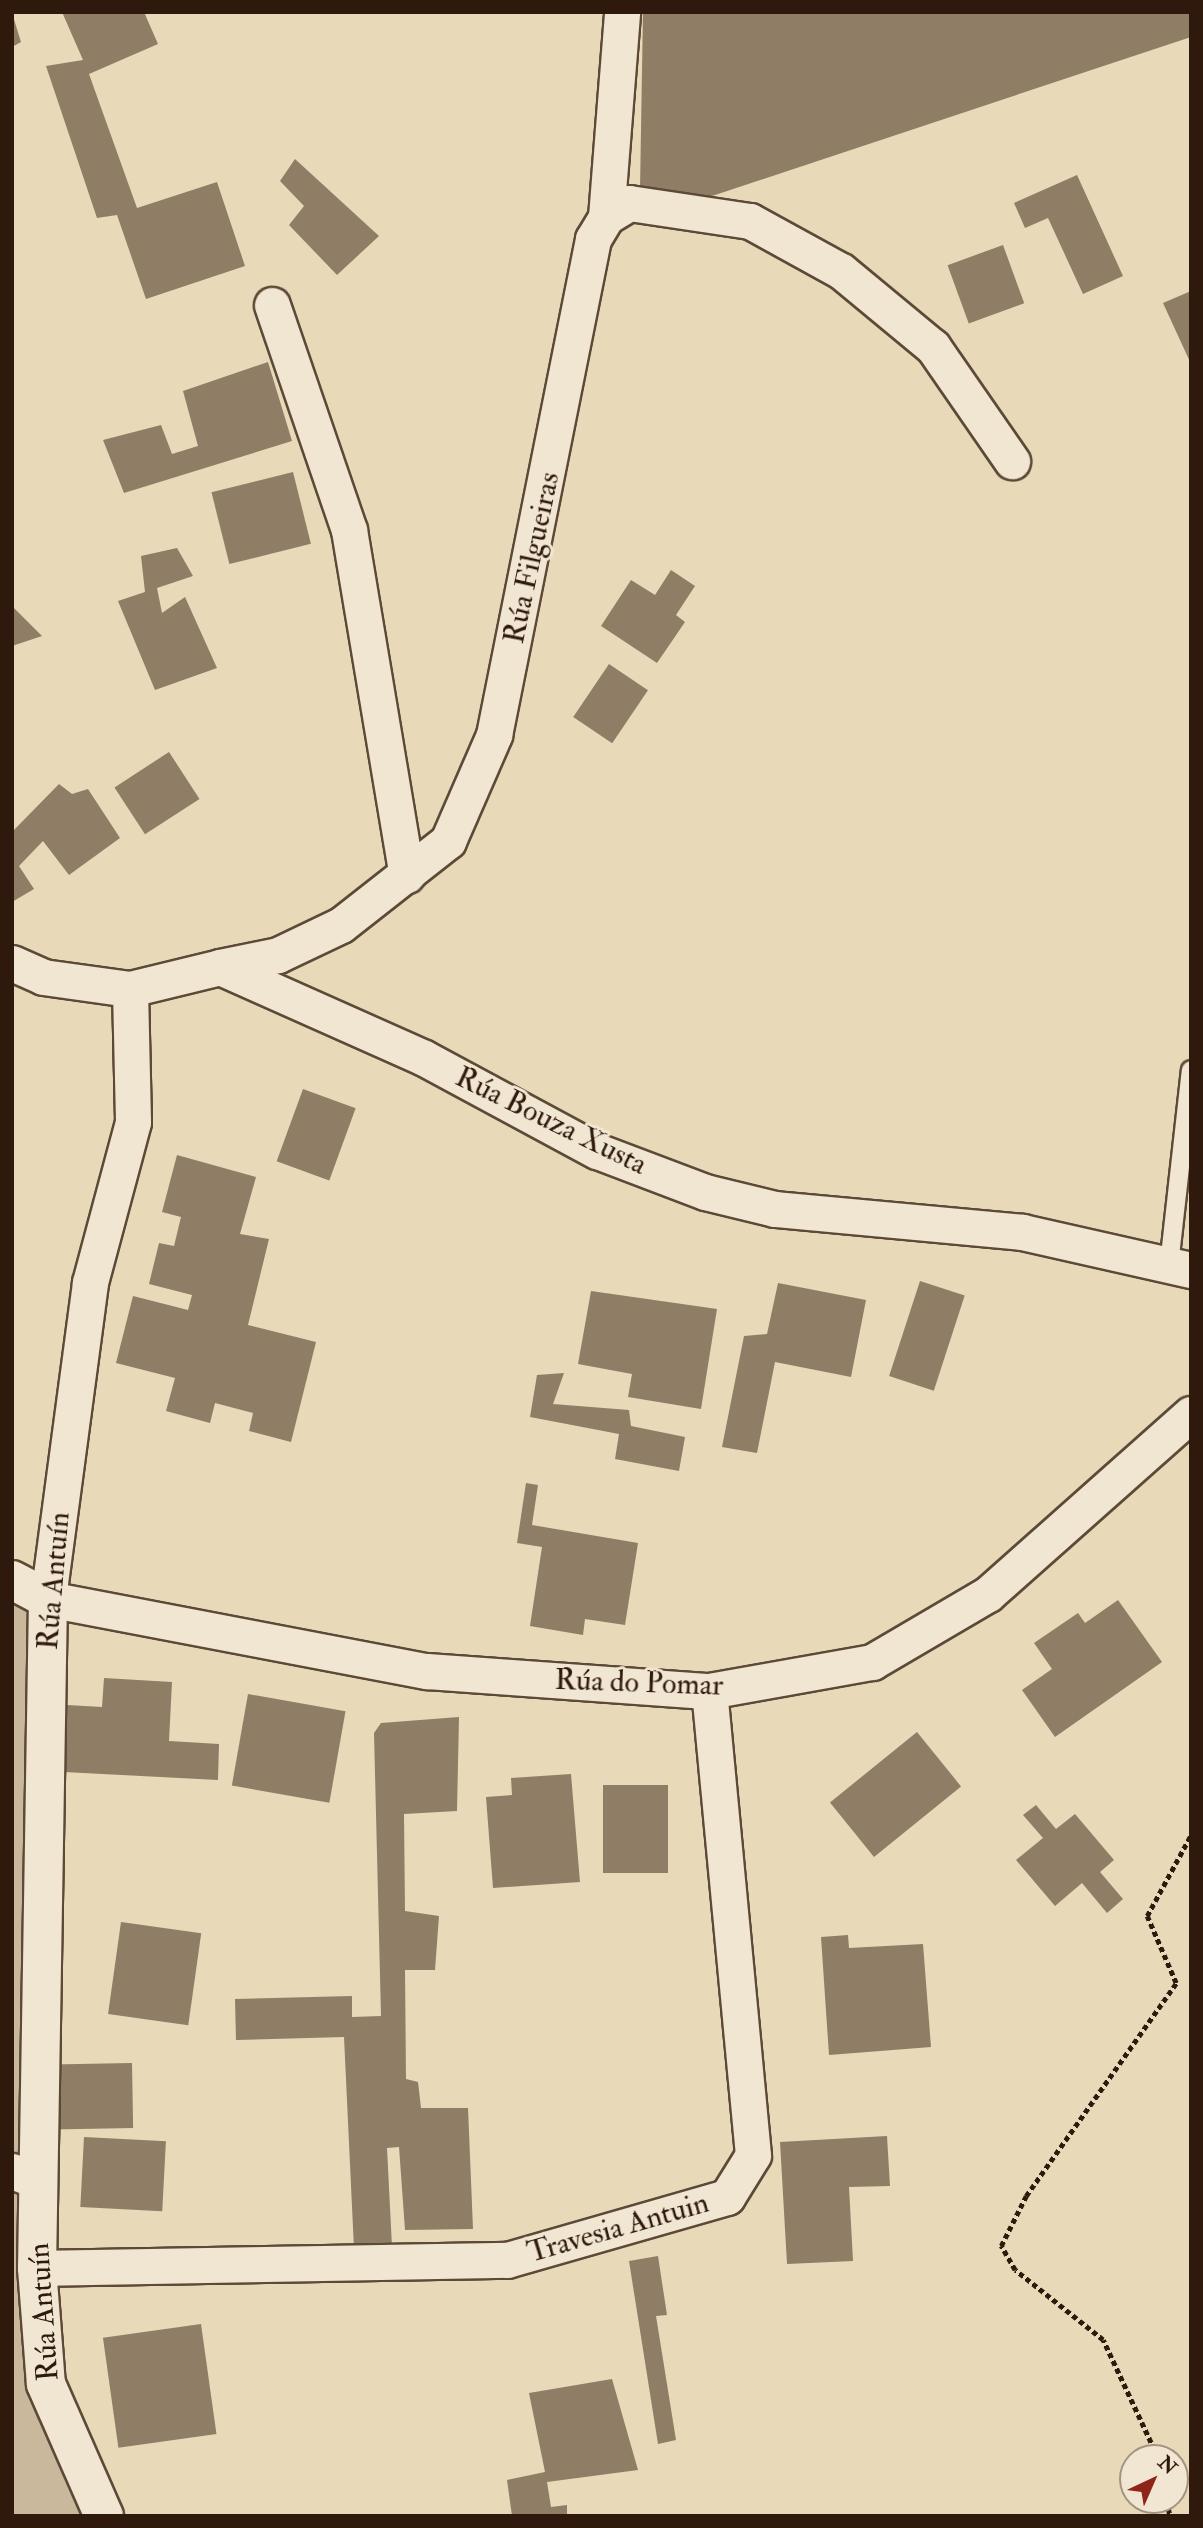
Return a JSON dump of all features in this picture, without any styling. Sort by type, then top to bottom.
[{"type":"street","name":"Rúa Filgueiras","points":[[220,967],[278,954],[341,925],[407,876],[448,841],[494,735],[593,239],[606,217],[622,12]]},
{"type":"street","points":[[606,217],[629,203],[750,221],[841,271],[933,348],[1012,461]]},
{"type":"street","points":[[272,305],[349,530],[407,876]]},
{"type":"street","points":[[12,964],[43,977],[130,989],[220,967]]},
{"type":"street","name":"Rúa Bouza Xusta","points":[[220,967],[424,1058],[597,1151],[705,1192],[775,1209],[1022,1232],[1180,1268]]},
{"type":"street","name":"Rúa Antuín","points":[[104,2516],[46,2384],[37,2268],[25,2176],[48,1599],[90,1283],[133,1122],[130,989]]},
{"type":"street","name":"Rúa do Pomar","points":[[48,1599],[427,1671],[709,1691],[872,1662],[988,1594],[1191,1414]]},
{"type":"street","points":[[12,1580],[48,1599]]},
{"type":"street","name":"Travesia Antuin","points":[[37,2268],[508,2260],[727,2197],[753,2155],[709,1691]]},
{"type":"lane","points":[[1180,1268],[1191,1070]]},
{"type":"path","points":[[1151,2444],[1103,2340],[1016,2270],[1001,2246],[1026,2196],[1176,1983],[1147,1916],[1191,1835]]},
{"type":"shaded area","points":[[12,1580],[48,1599],[44,2362],[104,2516],[12,2516]]},
{"type":"building","points":[[62,12],[144,12],[158,44],[89,74],[137,208],[217,182],[245,266],[146,299],[117,215],[97,218],[46,66],[83,60]]},
{"type":"building","points":[[643,12],[1191,12],[1191,37],[691,203],[640,189]]},
{"type":"building","points":[[12,13],[21,42],[12,47]]},
{"type":"building","points":[[295,159],[379,236],[337,275],[289,225],[304,206],[280,181]]},
{"type":"building","points":[[1077,175],[1123,276],[1083,294],[1048,218],[1025,228],[1014,203]]},
{"type":"building","points":[[1003,245],[1024,303],[969,323],[948,265]]},
{"type":"building","points":[[1191,291],[1191,364],[1163,303]]},
{"type":"building","points":[[268,362],[292,441],[124,493],[103,440],[161,425],[172,454],[198,446],[183,391]]},
{"type":"building","points":[[293,472],[311,544],[229,564],[211,492]]},
{"type":"building","points":[[177,548],[193,576],[157,588],[162,613],[185,597],[217,668],[155,690],[118,601],[145,592],[141,556]]},
{"type":"building","points":[[671,570],[695,586],[676,615],[685,622],[657,663],[601,626],[631,580],[655,595]]},
{"type":"building","points":[[12,606],[42,636],[12,646]]},
{"type":"building","points":[[609,664],[648,690],[612,743],[573,717]]},
{"type":"building","points":[[169,752],[199,799],[145,834],[114,787]]},
{"type":"building","points":[[59,784],[72,794],[88,789],[120,838],[69,875],[43,841],[19,866],[34,889],[12,902],[12,832]]},
{"type":"building","points":[[303,1089],[356,1108],[329,1181],[277,1161]]},
{"type":"building","points":[[177,1155],[256,1177],[240,1234],[269,1239],[248,1325],[316,1342],[291,1442],[249,1431],[253,1413],[215,1403],[210,1423],[166,1411],[175,1378],[116,1363],[133,1296],[188,1310],[192,1295],[149,1284],[159,1243],[174,1246],[181,1217],[162,1212]]},
{"type":"building","points":[[920,1281],[965,1296],[934,1391],[889,1376]]},
{"type":"building","points":[[778,1283],[866,1300],[851,1377],[775,1362],[757,1453],[722,1447],[744,1336],[767,1334]]},
{"type":"building","points":[[591,1291],[717,1309],[701,1409],[628,1397],[632,1374],[578,1364]]},
{"type":"building","points":[[564,1373],[553,1404],[629,1410],[631,1426],[685,1437],[679,1471],[615,1459],[619,1434],[530,1417],[537,1375]]},
{"type":"building","points":[[526,1483],[538,1485],[532,1525],[638,1543],[625,1625],[585,1619],[583,1635],[530,1626],[542,1547],[517,1543]]},
{"type":"building","points":[[1118,1600],[1162,1662],[1055,1737],[1022,1690],[1052,1669],[1034,1643],[1078,1613],[1085,1623]]},
{"type":"building","points":[[104,1678],[172,1682],[169,1741],[219,1744],[218,1780],[64,1772],[67,1705],[102,1707]]},
{"type":"building","points":[[248,1694],[345,1711],[329,1803],[232,1786]]},
{"type":"building","points":[[459,1717],[457,1811],[404,1814],[405,1911],[439,1916],[435,1970],[405,1970],[406,2079],[418,2082],[421,2108],[468,2108],[473,2229],[405,2230],[399,2147],[387,2148],[392,2247],[354,2249],[344,2037],[236,2040],[235,1999],[352,1996],[352,2017],[381,2016],[374,1733],[381,1723]]},
{"type":"building","points":[[917,1732],[961,1786],[874,1857],[830,1802]]},
{"type":"building","points":[[571,1774],[580,1882],[493,1888],[486,1797],[512,1795],[511,1778]]},
{"type":"building","points":[[603,1785],[668,1785],[668,1873],[603,1873]]},
{"type":"building","points":[[1036,1805],[1056,1829],[1075,1814],[1114,1860],[1100,1872],[1123,1899],[1107,1913],[1082,1883],[1055,1906],[1016,1860],[1043,1838],[1023,1815]]},
{"type":"building","points":[[121,1922],[201,1933],[188,2025],[108,2014]]},
{"type":"building","points":[[848,1935],[849,1948],[923,1944],[931,2047],[829,2055],[821,1937]]},
{"type":"building","points":[[132,2063],[133,2128],[52,2129],[51,2064]]},
{"type":"building","points":[[887,2136],[890,2186],[849,2187],[853,2261],[787,2264],[780,2142]]},
{"type":"building","points":[[84,2137],[166,2141],[162,2211],[80,2207]]},
{"type":"building","points":[[658,2256],[667,2315],[656,2316],[676,2440],[658,2444],[629,2261]]},
{"type":"building","points":[[201,2324],[216,2434],[118,2448],[103,2338]]},
{"type":"building","points":[[612,2379],[638,2470],[547,2482],[551,2507],[567,2505],[567,2516],[512,2516],[507,2480],[545,2472],[529,2393]]}]
